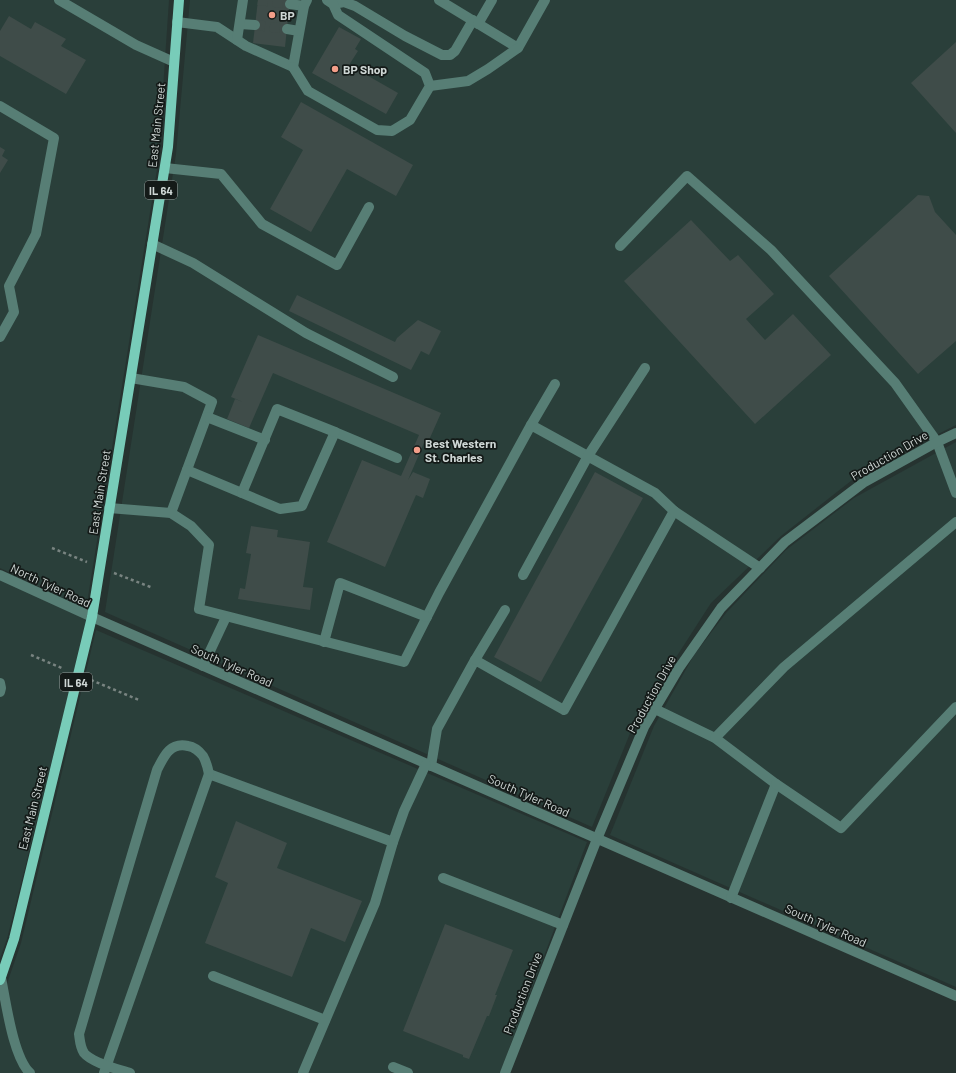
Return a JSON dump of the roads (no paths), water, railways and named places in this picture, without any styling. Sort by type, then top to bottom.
[{"type":"main road","name":"East Main Street","points":[[0,979],[14,939],[92,617],[168,147],[179,0]]},
{"type":"street","points":[[59,0],[136,45],[174,62]]},
{"type":"street","points":[[237,40],[243,0]]},
{"type":"street","points":[[330,2],[344,2],[355,6],[405,36],[442,55],[450,55],[455,51],[492,0]]},
{"type":"street","points":[[430,86],[468,80],[488,69],[518,48],[545,0]]},
{"type":"street","points":[[442,1],[518,48]]},
{"type":"street","points":[[330,2],[338,15],[425,73],[430,86]]},
{"type":"street","points":[[290,4],[305,3],[293,67]]},
{"type":"street","points":[[177,22],[217,27],[246,46],[293,67],[308,91],[377,130],[392,131],[410,120],[430,86]]},
{"type":"street","points":[[240,24],[255,25]]},
{"type":"street","points":[[287,29],[300,31]]},
{"type":"street","points":[[0,106],[54,138],[36,234],[9,286],[14,312],[0,337]]},
{"type":"street","points":[[165,168],[221,174],[262,224],[337,265],[370,207]]},
{"type":"street","points":[[620,246],[688,176],[771,250],[895,383],[937,442],[956,493]]},
{"type":"street","points":[[152,244],[193,263],[306,333],[393,377]]},
{"type":"street","points":[[523,575],[588,456],[644,368]]},
{"type":"street","points":[[131,378],[184,387],[212,402],[171,513]]},
{"type":"street","points":[[109,508],[171,513],[192,526],[209,545],[199,609],[404,662],[531,425],[555,384]]},
{"type":"street","points":[[242,493],[277,409],[398,458]]},
{"type":"street","points":[[207,417],[264,440]]},
{"type":"street","points":[[531,425],[655,493],[674,511],[760,568]]},
{"type":"street","points":[[187,470],[280,508],[302,506],[335,432]]},
{"type":"street","name":"Production Drive","points":[[505,1073],[597,839],[644,727],[679,668],[721,608],[786,542],[862,483],[956,433]]},
{"type":"street","points":[[475,660],[564,710],[674,511]]},
{"type":"street","points":[[715,738],[784,667],[956,522]]},
{"type":"street","name":"North Tyler Road","points":[[0,575],[92,617]]},
{"type":"street","points":[[324,642],[340,583],[427,617]]},
{"type":"street","points":[[303,1073],[375,903],[392,842],[404,811],[428,765],[437,728],[505,610]]},
{"type":"street","name":"South Tyler Road","points":[[92,617],[956,996]]},
{"type":"street","points":[[203,666],[226,617]]},
{"type":"street","points":[[0,682],[0,692]]},
{"type":"street","points":[[655,709],[715,738],[776,784],[841,828],[956,707]]},
{"type":"street","points":[[105,1069],[209,774],[204,757],[195,748],[180,744],[171,748],[163,758],[157,770],[79,1034],[80,1045],[84,1053],[105,1069],[130,1073]]},
{"type":"street","points":[[209,774],[392,842]]},
{"type":"street","points":[[731,898],[776,784]]},
{"type":"street","points":[[443,878],[563,925]]},
{"type":"street","points":[[213,976],[326,1020]]},
{"type":"street","points":[[0,979],[15,1046],[25,1068],[30,1073]]},
{"type":"street","points":[[393,1067],[408,1073]]},
{"type":"tunnel","points":[[258,0],[290,4]]},
{"type":"tunnel","points":[[255,25],[287,29]]},
{"type":"place","name":"BP","points":[[272,15]]},
{"type":"place","name":"BP Shop","points":[[335,69]]},
{"type":"place","name":"Best Western St. Charles","points":[[417,450]]}]
